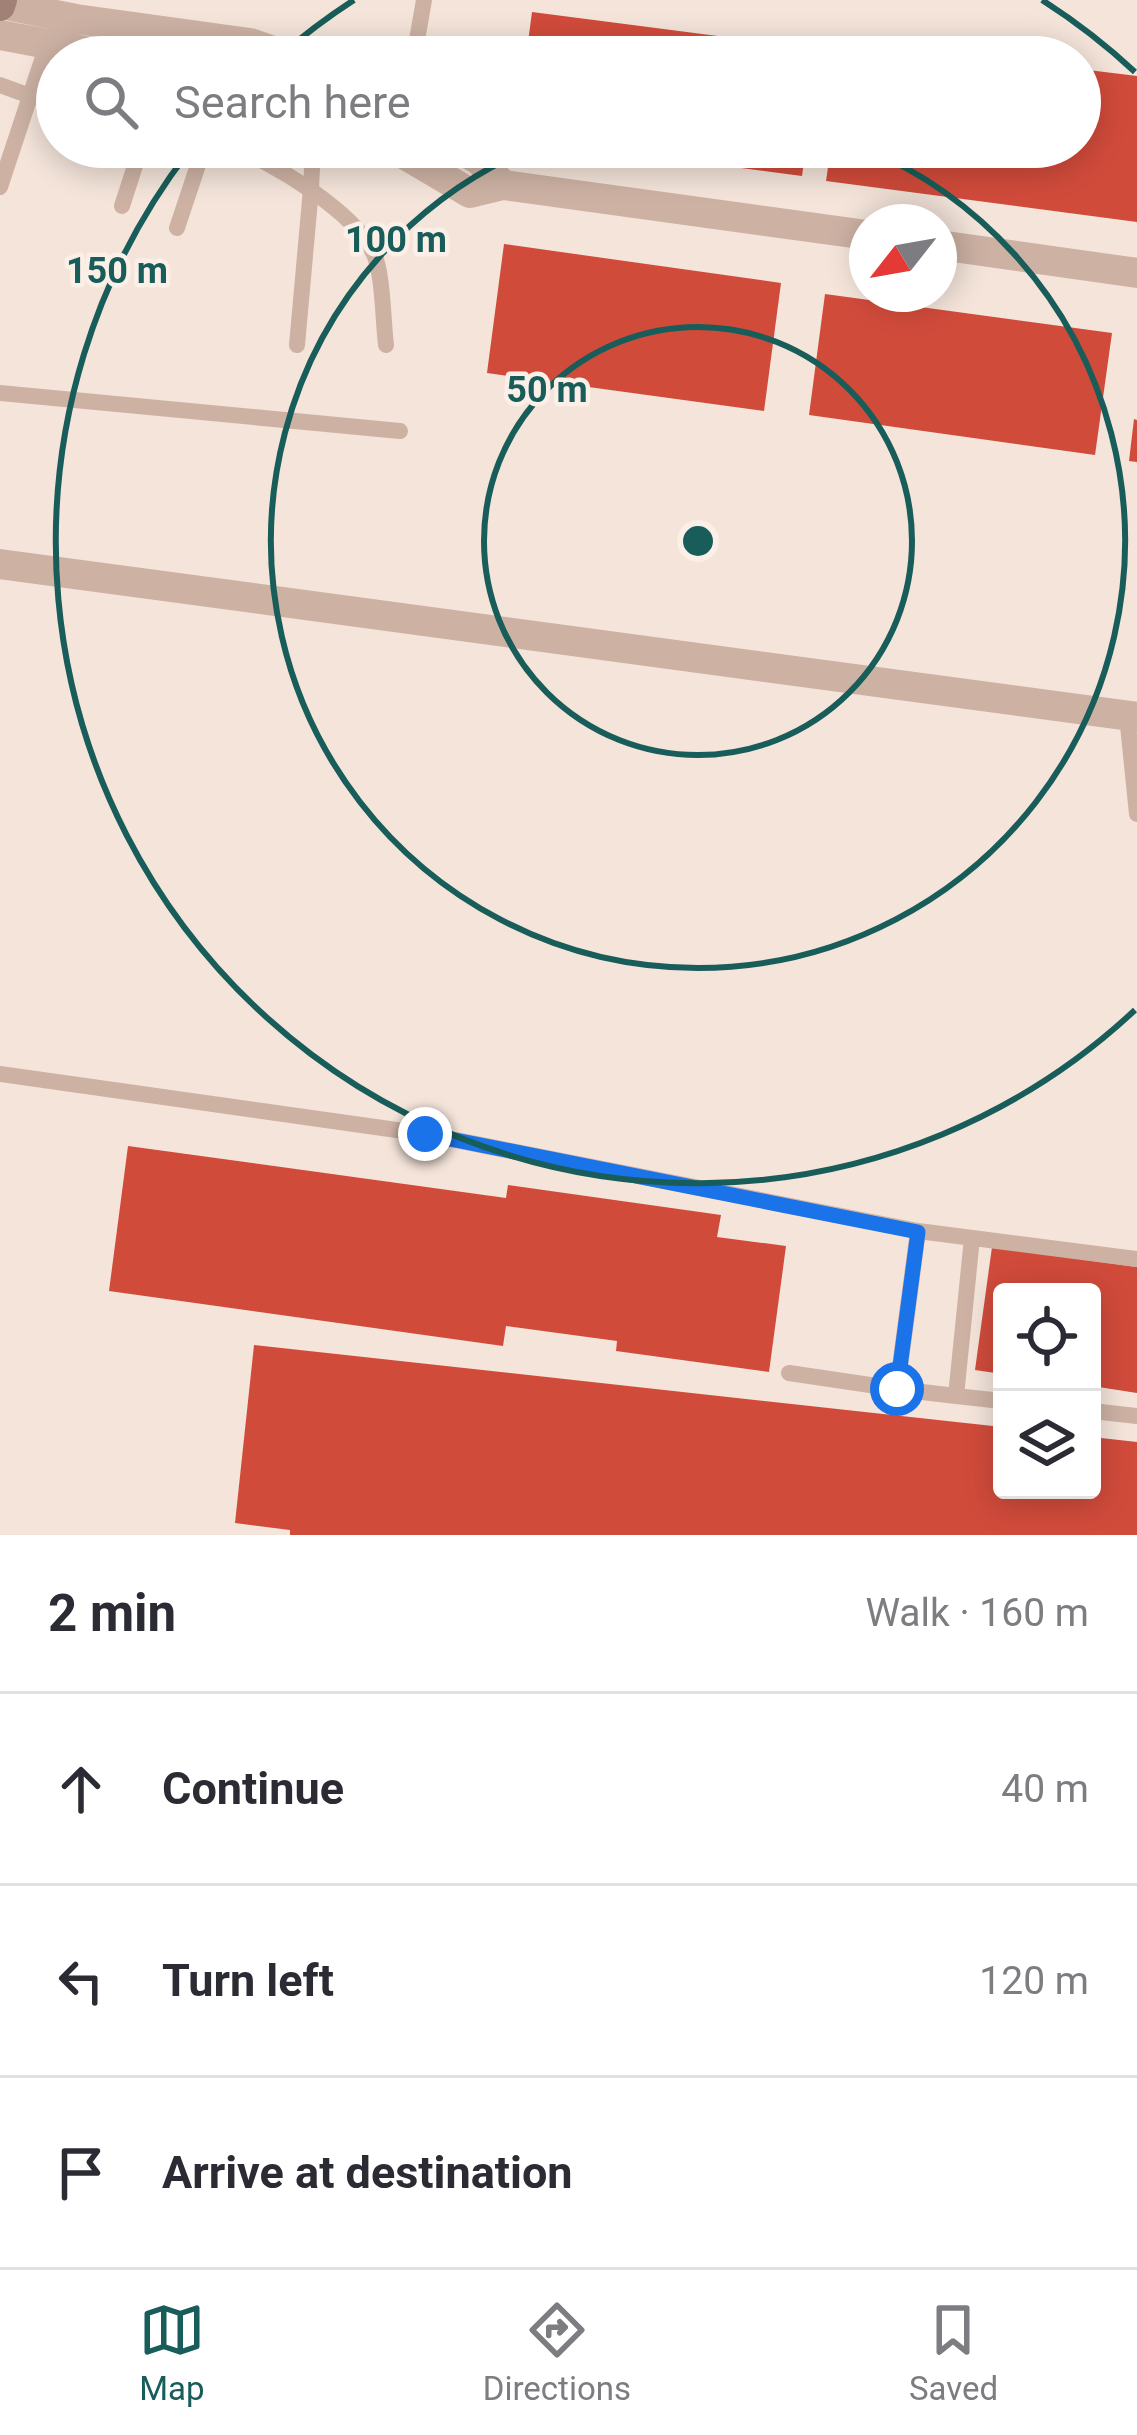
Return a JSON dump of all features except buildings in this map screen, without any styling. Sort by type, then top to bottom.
[{"type":"street","points":[[1,3],[66,36]]},
{"type":"street","points":[[0,35],[51,30],[143,36]]},
{"type":"street","points":[[428,168],[470,193],[503,184],[849,233]]},
{"type":"street","points":[[487,168],[503,184]]},
{"type":"street","points":[[957,248],[1137,273]]},
{"type":"street","points":[[0,564],[1132,717]]},
{"type":"lane","points":[[418,36],[424,0]]},
{"type":"lane","points":[[49,36],[51,30]]},
{"type":"lane","points":[[0,187],[36,77]]},
{"type":"lane","points":[[0,85],[36,97]]},
{"type":"lane","points":[[122,206],[134,168]]},
{"type":"lane","points":[[177,228],[197,168]]},
{"type":"lane","points":[[273,168],[311,190],[355,227],[376,256],[386,345]]},
{"type":"lane","points":[[296,345],[312,168]]},
{"type":"lane","points":[[0,393],[400,431]]},
{"type":"lane","points":[[1132,717],[1137,814]]},
{"type":"lane","points":[[0,1074],[425,1134],[918,1232],[1137,1258]]},
{"type":"lane","points":[[897,1389],[918,1232]]},
{"type":"lane","points":[[956,1396],[972,1238]]},
{"type":"lane","points":[[789,1373],[993,1400]]},
{"type":"lane","points":[[1101,1412],[1137,1416]]},
{"type":"route","points":[[425,1134],[918,1232],[897,1389]]}]
